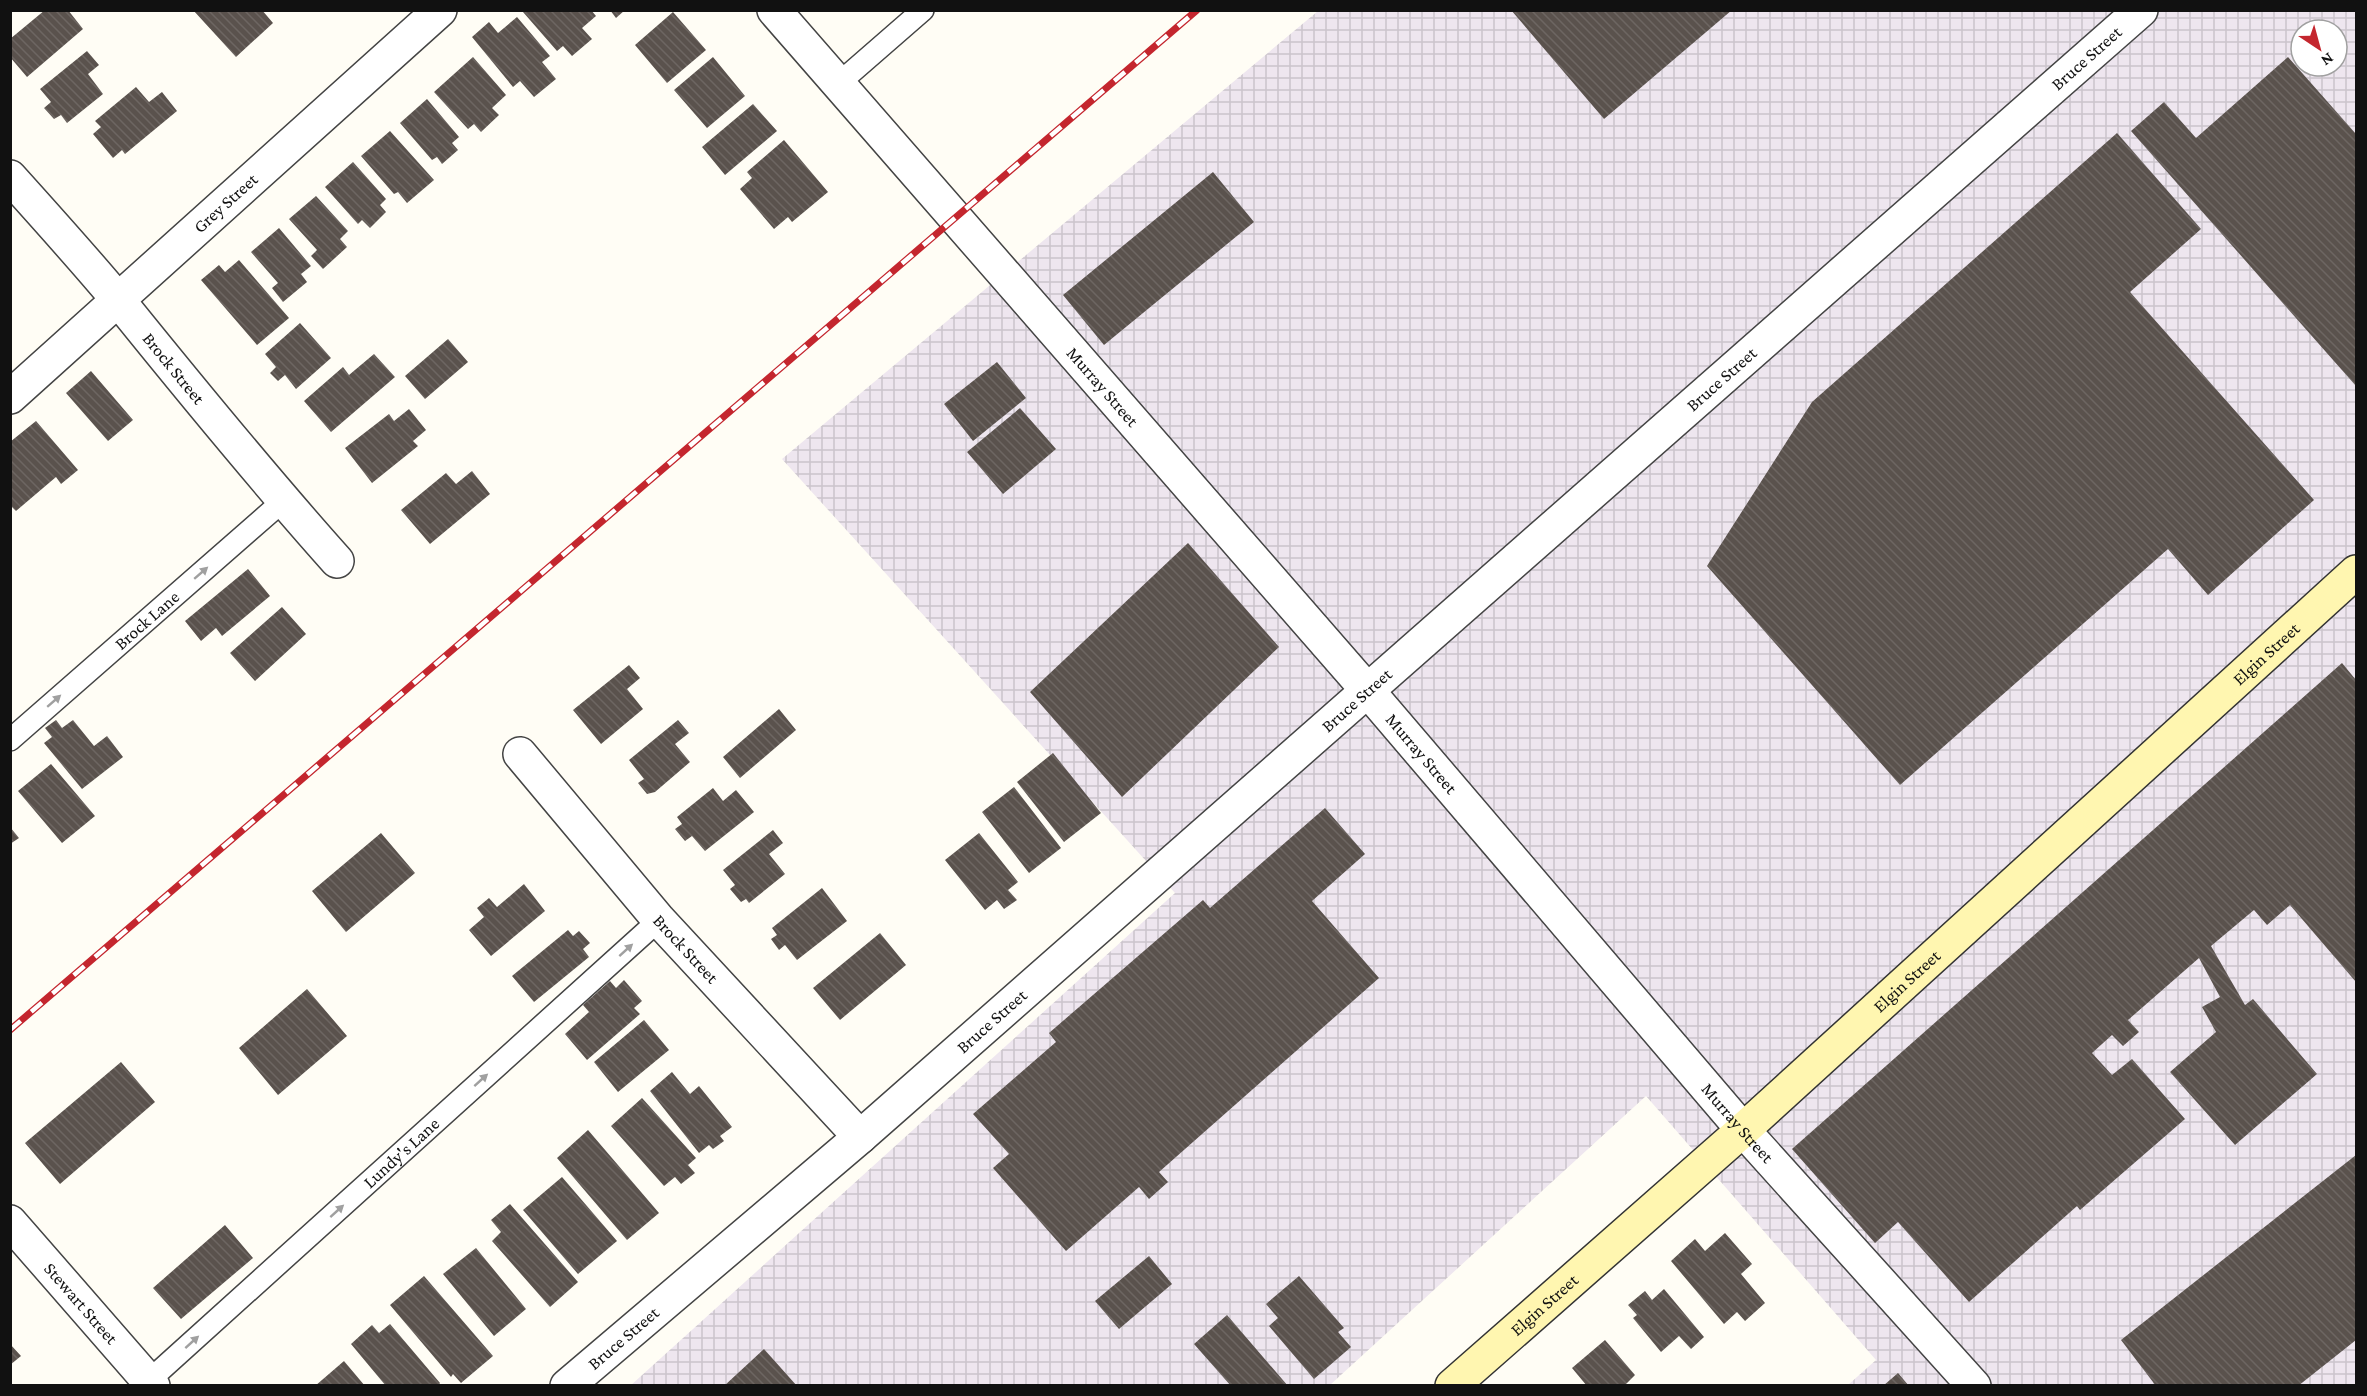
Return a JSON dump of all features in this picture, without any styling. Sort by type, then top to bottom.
[{"type":"main road","name":"Elgin Street","points":[[1452,1386],[1743,1130],[2356,572]]},
{"type":"street","name":"Grey Street","points":[[10,397],[440,10]]},
{"type":"street","name":"Murray Street","points":[[774,10],[1368,691],[1743,1130],[1974,1386]]},
{"type":"street","name":"Bruce Street","points":[[567,1386],[860,1137],[2141,10]]},
{"type":"street","name":"Brock Street","points":[[10,177],[118,300],[155,348],[283,501],[337,561]]},
{"type":"street","name":"Brock Street","points":[[520,754],[659,920],[860,1137]]},
{"type":"street","name":"Stewart Street","points":[[10,1222],[148,1384]]},
{"type":"lane","points":[[838,84],[923,10]]},
{"type":"lane","name":"Brock Lane","points":[[10,740],[283,501]]},
{"type":"lane","name":"Lundy's Lane","points":[[148,1384],[659,920]]},
{"type":"shaded area","points":[[1318,11],[2356,11],[2356,1385],[1848,1385],[1876,1360],[1646,1096],[1330,1385],[630,1386],[1175,893],[782,459]]},
{"type":"building","points":[[45,10],[68,10],[83,29],[27,77],[10,57],[10,39]]},
{"type":"building","points":[[193,10],[262,10],[273,23],[236,57]]},
{"type":"building","points":[[525,10],[591,10],[596,16],[582,28],[592,39],[572,56],[563,46],[557,51],[523,12]]},
{"type":"building","points":[[610,10],[625,10],[616,18]]},
{"type":"building","points":[[1511,10],[1732,10],[1604,119]]},
{"type":"building","points":[[673,12],[706,50],[667,83],[635,45]]},
{"type":"building","points":[[517,17],[550,56],[542,62],[556,79],[534,97],[520,81],[513,87],[472,37],[489,22],[498,33]]},
{"type":"building","points":[[87,51],[99,65],[88,74],[103,94],[67,123],[61,115],[54,119],[44,108],[51,102],[40,89]]},
{"type":"building","points":[[473,57],[506,95],[492,108],[499,115],[481,132],[474,124],[468,129],[434,92]]},
{"type":"building","points":[[713,57],[745,96],[707,128],[674,90]]},
{"type":"building","points":[[2288,57],[2289,78],[2307,78],[2356,134],[2356,386],[2131,131],[2164,102],[2196,138]]},
{"type":"building","points":[[136,87],[149,102],[162,92],[177,111],[125,154],[122,150],[113,158],[93,134],[101,127],[95,121]]},
{"type":"building","points":[[427,99],[459,137],[452,143],[458,150],[442,164],[437,157],[432,160],[400,123]]},
{"type":"building","points":[[753,104],[777,131],[725,175],[702,147]]},
{"type":"building","points":[[390,131],[434,180],[407,203],[398,192],[394,194],[361,156]]},
{"type":"building","points":[[2117,133],[2201,229],[2130,292],[2314,500],[2208,595],[2168,549],[1900,785],[1707,566],[1812,402]]},
{"type":"building","points":[[784,140],[828,192],[792,222],[788,217],[774,229],[740,189],[752,178],[747,172]]},
{"type":"building","points":[[353,162],[386,199],[380,205],[386,212],[370,228],[362,220],[358,224],[325,187]]},
{"type":"building","points":[[1213,172],[1254,222],[1104,345],[1063,295]]},
{"type":"building","points":[[316,196],[348,231],[340,239],[347,247],[323,269],[311,256],[317,250],[289,219]]},
{"type":"building","points":[[279,228],[311,266],[301,274],[307,282],[283,302],[272,288],[278,283],[251,252]]},
{"type":"building","points":[[239,260],[289,318],[257,345],[201,280],[219,265],[225,272]]},
{"type":"building","points":[[300,323],[331,358],[296,389],[285,375],[278,381],[270,373],[276,367],[265,354]]},
{"type":"building","points":[[448,339],[468,362],[425,399],[405,376]]},
{"type":"building","points":[[374,354],[395,377],[331,432],[304,401],[343,367],[349,375]]},
{"type":"building","points":[[997,362],[1026,398],[973,441],[944,404]]},
{"type":"building","points":[[91,371],[133,420],[108,441],[66,393]]},
{"type":"building","points":[[1020,408],[1056,449],[1003,494],[967,452]]},
{"type":"building","points":[[409,409],[426,430],[413,441],[418,446],[372,483],[345,448],[389,414],[394,421]]},
{"type":"building","points":[[36,421],[78,470],[61,484],[56,477],[16,511],[10,505],[10,442]]},
{"type":"building","points":[[472,471],[490,494],[430,544],[401,510],[446,473],[456,484]]},
{"type":"building","points":[[1188,543],[1279,647],[1122,797],[1030,692]]},
{"type":"building","points":[[248,569],[270,596],[222,636],[216,628],[201,641],[185,621]]},
{"type":"building","points":[[282,607],[306,634],[255,681],[230,653]]},
{"type":"building","points":[[2342,663],[2356,680],[2356,982],[2290,905],[2267,925],[2254,910],[2211,946],[2245,1005],[2253,999],[2317,1074],[2235,1145],[2170,1072],[2216,1032],[2202,1007],[2220,997],[2199,958],[2128,1020],[2139,1032],[2123,1046],[2112,1035],[2092,1053],[2112,1075],[2132,1059],[2185,1119],[2080,1210],[2077,1206],[1969,1302],[1898,1222],[1875,1243],[1792,1149]]},
{"type":"building","points":[[629,665],[640,678],[627,689],[643,709],[601,744],[573,710]]},
{"type":"building","points":[[779,709],[796,730],[740,778],[723,757]]},
{"type":"building","points":[[56,720],[62,728],[73,720],[94,746],[107,736],[123,757],[82,789],[44,743],[52,737],[45,728]]},
{"type":"building","points":[[678,720],[689,733],[675,744],[690,762],[655,792],[647,794],[638,783],[644,779],[629,760]]},
{"type":"building","points":[[1053,753],[1101,813],[1064,842],[1017,782]]},
{"type":"building","points":[[51,764],[95,816],[62,843],[18,791]]},
{"type":"building","points":[[1014,787],[1061,848],[1029,873],[982,812]]},
{"type":"building","points":[[713,788],[723,801],[736,790],[754,812],[705,851],[692,836],[685,841],[675,829],[682,824],[677,817]]},
{"type":"building","points":[[1325,808],[1365,854],[1312,901],[1379,978],[1159,1172],[1168,1182],[1149,1199],[1139,1187],[1066,1251],[993,1168],[1009,1154],[973,1114],[1056,1042],[1049,1033],[1203,900],[1210,908]]},
{"type":"building","points":[[10,827],[19,838],[10,844]]},
{"type":"building","points":[[773,830],[783,843],[769,854],[785,874],[749,903],[746,899],[741,902],[730,889],[735,885],[723,870]]},
{"type":"building","points":[[381,833],[415,873],[346,932],[312,891]]},
{"type":"building","points":[[979,833],[1018,882],[1008,890],[1017,900],[1004,909],[997,900],[985,910],[945,860]]},
{"type":"building","points":[[524,884],[545,911],[491,956],[469,930],[484,917],[477,908],[489,898],[497,907]]},
{"type":"building","points":[[822,888],[847,921],[797,960],[785,945],[779,950],[771,939],[777,935],[772,928]]},
{"type":"building","points":[[568,930],[573,936],[579,931],[590,943],[583,949],[589,957],[534,1002],[512,976]]},
{"type":"building","points":[[880,933],[906,965],[840,1020],[813,988]]},
{"type":"building","points":[[624,980],[642,1001],[634,1008],[640,1014],[587,1060],[565,1034],[589,1012],[583,1005],[610,981],[616,988]]},
{"type":"building","points":[[307,989],[347,1036],[278,1095],[239,1048]]},
{"type":"building","points":[[644,1020],[669,1050],[618,1092],[594,1062]]},
{"type":"building","points":[[121,1062],[155,1102],[60,1184],[25,1143]]},
{"type":"building","points":[[672,1072],[690,1094],[699,1086],[732,1127],[720,1136],[724,1141],[713,1149],[709,1145],[699,1153],[650,1091]]},
{"type":"building","points":[[642,1098],[696,1158],[688,1165],[695,1173],[681,1184],[675,1177],[664,1186],[611,1126]]},
{"type":"building","points":[[588,1130],[659,1213],[627,1240],[557,1158]]},
{"type":"building","points":[[2356,1155],[2356,1340],[2298,1386],[2156,1386],[2121,1340]]},
{"type":"building","points":[[562,1177],[617,1241],[578,1274],[523,1210]]},
{"type":"building","points":[[510,1204],[578,1282],[550,1307],[492,1241],[501,1232],[491,1220]]},
{"type":"building","points":[[225,1225],[253,1258],[181,1319],[153,1288]]},
{"type":"building","points":[[1725,1233],[1752,1264],[1741,1274],[1765,1303],[1745,1321],[1737,1312],[1724,1324],[1671,1261],[1695,1239],[1705,1251]]},
{"type":"building","points":[[476,1248],[526,1309],[494,1336],[443,1274]]},
{"type":"building","points":[[1149,1256],[1172,1284],[1119,1329],[1095,1301]]},
{"type":"building","points":[[424,1276],[493,1356],[461,1383],[453,1374],[451,1377],[390,1305]]},
{"type":"building","points":[[1299,1276],[1344,1328],[1338,1332],[1351,1347],[1314,1379],[1269,1326],[1278,1318],[1266,1304]]},
{"type":"building","points":[[1664,1289],[1704,1337],[1691,1349],[1679,1336],[1661,1352],[1633,1318],[1637,1315],[1628,1305],[1645,1291],[1652,1300]]},
{"type":"building","points":[[1227,1315],[1288,1386],[1231,1386],[1194,1344]]},
{"type":"building","points":[[390,1324],[440,1383],[438,1386],[386,1386],[351,1344],[372,1325],[379,1333]]},
{"type":"building","points":[[1605,1340],[1635,1375],[1624,1386],[1587,1386],[1572,1368]]},
{"type":"building","points":[[10,1344],[21,1356],[10,1365]]},
{"type":"building","points":[[764,1349],[797,1386],[724,1386]]},
{"type":"building","points":[[344,1361],[365,1386],[315,1386]]},
{"type":"building","points":[[1898,1373],[1909,1386],[1883,1386]]},
{"type":"railway","points":[[10,1030],[1197,10]]}]
